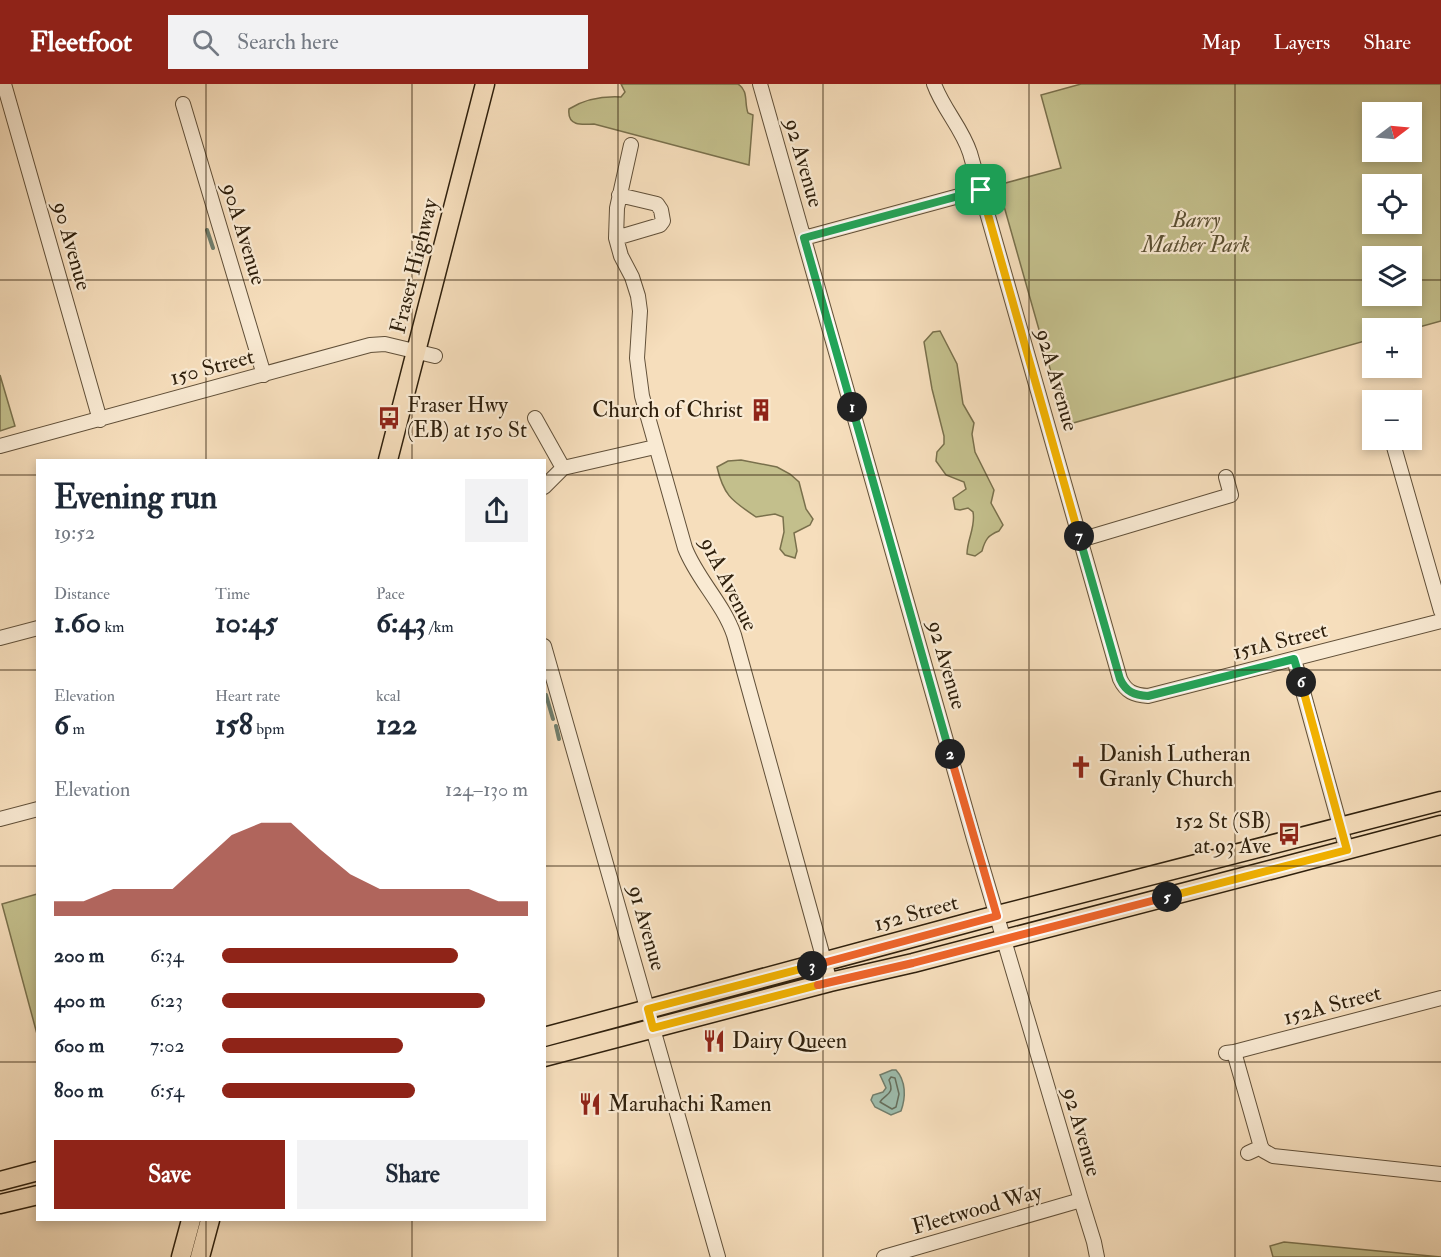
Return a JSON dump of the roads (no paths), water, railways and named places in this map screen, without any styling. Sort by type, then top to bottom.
[{"type":"main road","name":"Fraser Highway","points":[[388,459],[485,84]]},
{"type":"main road","name":"152 Street","points":[[546,1036],[1441,801]]},
{"type":"main road","name":"152 Street","points":[[546,1056],[830,981],[913,963],[1441,825]]},
{"type":"main road","points":[[0,1181],[36,1172]]},
{"type":"main road","points":[[0,1204],[36,1195]]},
{"type":"main road","points":[[181,1257],[191,1221]]},
{"type":"main road","points":[[200,1257],[210,1221]]},
{"type":"street","name":"90 Avenue","points":[[4,84],[100,420]]},
{"type":"street","name":"92 Avenue","points":[[760,84],[997,916],[1094,1242],[1096,1257]]},
{"type":"street","name":"92A Avenue","points":[[934,84],[942,104],[967,143],[1120,679],[1130,692]]},
{"type":"street","name":"90A Avenue","points":[[183,104],[264,375]]},
{"type":"street","name":"91A Avenue","points":[[631,145],[615,220],[616,238],[621,256],[632,277],[638,296],[640,311],[638,374],[642,396],[655,447],[689,556],[726,615],[734,635],[830,981]]},
{"type":"street","points":[[804,238],[981,190]]},
{"type":"street","points":[[616,238],[660,225],[663,221],[657,204],[619,195]]},
{"type":"street","name":"150 Street","points":[[0,446],[378,344],[417,350],[435,356]]},
{"type":"street","points":[[535,417],[563,468]]},
{"type":"street","points":[[546,485],[563,468],[655,447]]},
{"type":"street","points":[[1395,450],[1441,611]]},
{"type":"street","points":[[1080,540],[1231,495],[1226,477]]},
{"type":"street","name":"151A Street","points":[[1130,692],[1148,696],[1441,621]]},
{"type":"street","points":[[0,638],[36,629]]},
{"type":"street","name":"91 Avenue","points":[[546,653],[718,1257]]},
{"type":"street","points":[[1294,659],[1347,850]]},
{"type":"street","points":[[0,819],[36,810]]},
{"type":"street","name":"152A Street","points":[[1441,998],[1230,1052],[1255,1150],[1264,1151],[1273,1156],[1441,1173]]},
{"type":"street","name":"Fleetwood Way","points":[[884,1257],[1081,1200]]},
{"type":"water","points":[[896,1070],[902,1079],[904,1100],[901,1111],[891,1115],[875,1107],[871,1100],[873,1095],[883,1092],[886,1088],[880,1075]]},
{"type":"waterway","points":[[207,230],[213,248]]},
{"type":"waterway","points":[[546,695],[553,719]]},
{"type":"waterway","points":[[556,726],[559,739]]},
{"type":"place","name":"Church of Christ","points":[[761,410]]},
{"type":"place","name":"Fraser Hwy (EB) at 150 St","points":[[389,418]]},
{"type":"place","name":"Danish Lutheran Granly Church","points":[[1081,767]]},
{"type":"place","name":"152 St (SB) at 93 Ave","points":[[1289,834]]},
{"type":"place","name":"Dairy Queen","points":[[714,1041]]},
{"type":"place","name":"Maruhachi Ramen","points":[[590,1104]]},
{"type":"park label","name":"Barry Mather Park","points":[[1196,232]]}]
